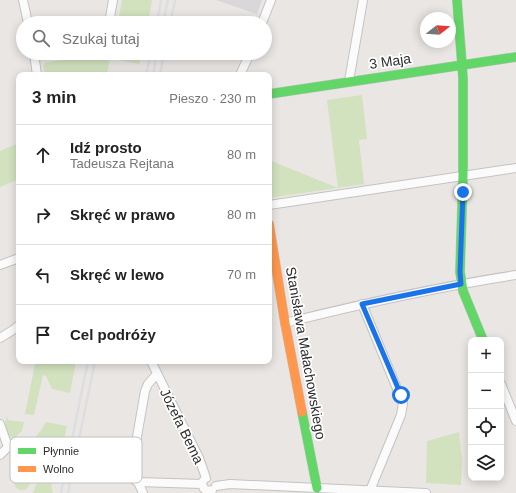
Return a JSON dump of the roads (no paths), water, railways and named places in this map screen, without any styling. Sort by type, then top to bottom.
[{"type":"street","points":[[23,0],[26,16]]},
{"type":"street","points":[[110,16],[113,0]]},
{"type":"street","points":[[265,16],[271,0]]},
{"type":"street","points":[[349,81],[363,0]]},
{"type":"street","points":[[457,0],[463,64],[463,176],[460,272],[461,284],[482,337]]},
{"type":"street","name":"3 Maja","points":[[272,94],[516,57]]},
{"type":"street","points":[[35,60],[37,72]]},
{"type":"street","points":[[241,72],[247,60]]},
{"type":"street","points":[[272,205],[516,168]]},
{"type":"street","name":"Stanisława Małachowskiego","points":[[272,243],[285,323],[317,488]]},
{"type":"street","points":[[0,265],[16,259]]},
{"type":"street","points":[[285,323],[362,304],[461,284],[516,275]]},
{"type":"street","points":[[362,304],[403,403],[401,415],[369,492]]},
{"type":"street","points":[[0,338],[16,328]]},
{"type":"street","name":"Józefa Bema","points":[[152,364],[199,458],[204,481]]},
{"type":"street","points":[[137,437],[145,391],[148,384],[157,374]]},
{"type":"street","points":[[504,391],[516,421]]},
{"type":"street","points":[[0,424],[8,447],[0,455]]},
{"type":"street","points":[[142,482],[204,481],[213,478],[216,481],[214,490]]},
{"type":"street","points":[[204,481],[204,489],[206,490],[214,490],[230,484],[369,492],[426,493]]},
{"type":"street","points":[[138,483],[143,493]]},
{"type":"railway","points":[[158,16],[161,0]]},
{"type":"railway","points":[[165,16],[168,0]]},
{"type":"railway","points":[[172,16],[175,1]]},
{"type":"railway","points":[[147,72],[149,60]]},
{"type":"railway","points":[[154,72],[156,60]]},
{"type":"railway","points":[[161,72],[163,60]]},
{"type":"railway","points":[[72,437],[87,364]]},
{"type":"railway","points":[[79,437],[94,364]]},
{"type":"railway","points":[[61,493],[63,483]]},
{"type":"railway","points":[[68,493],[70,483]]}]
